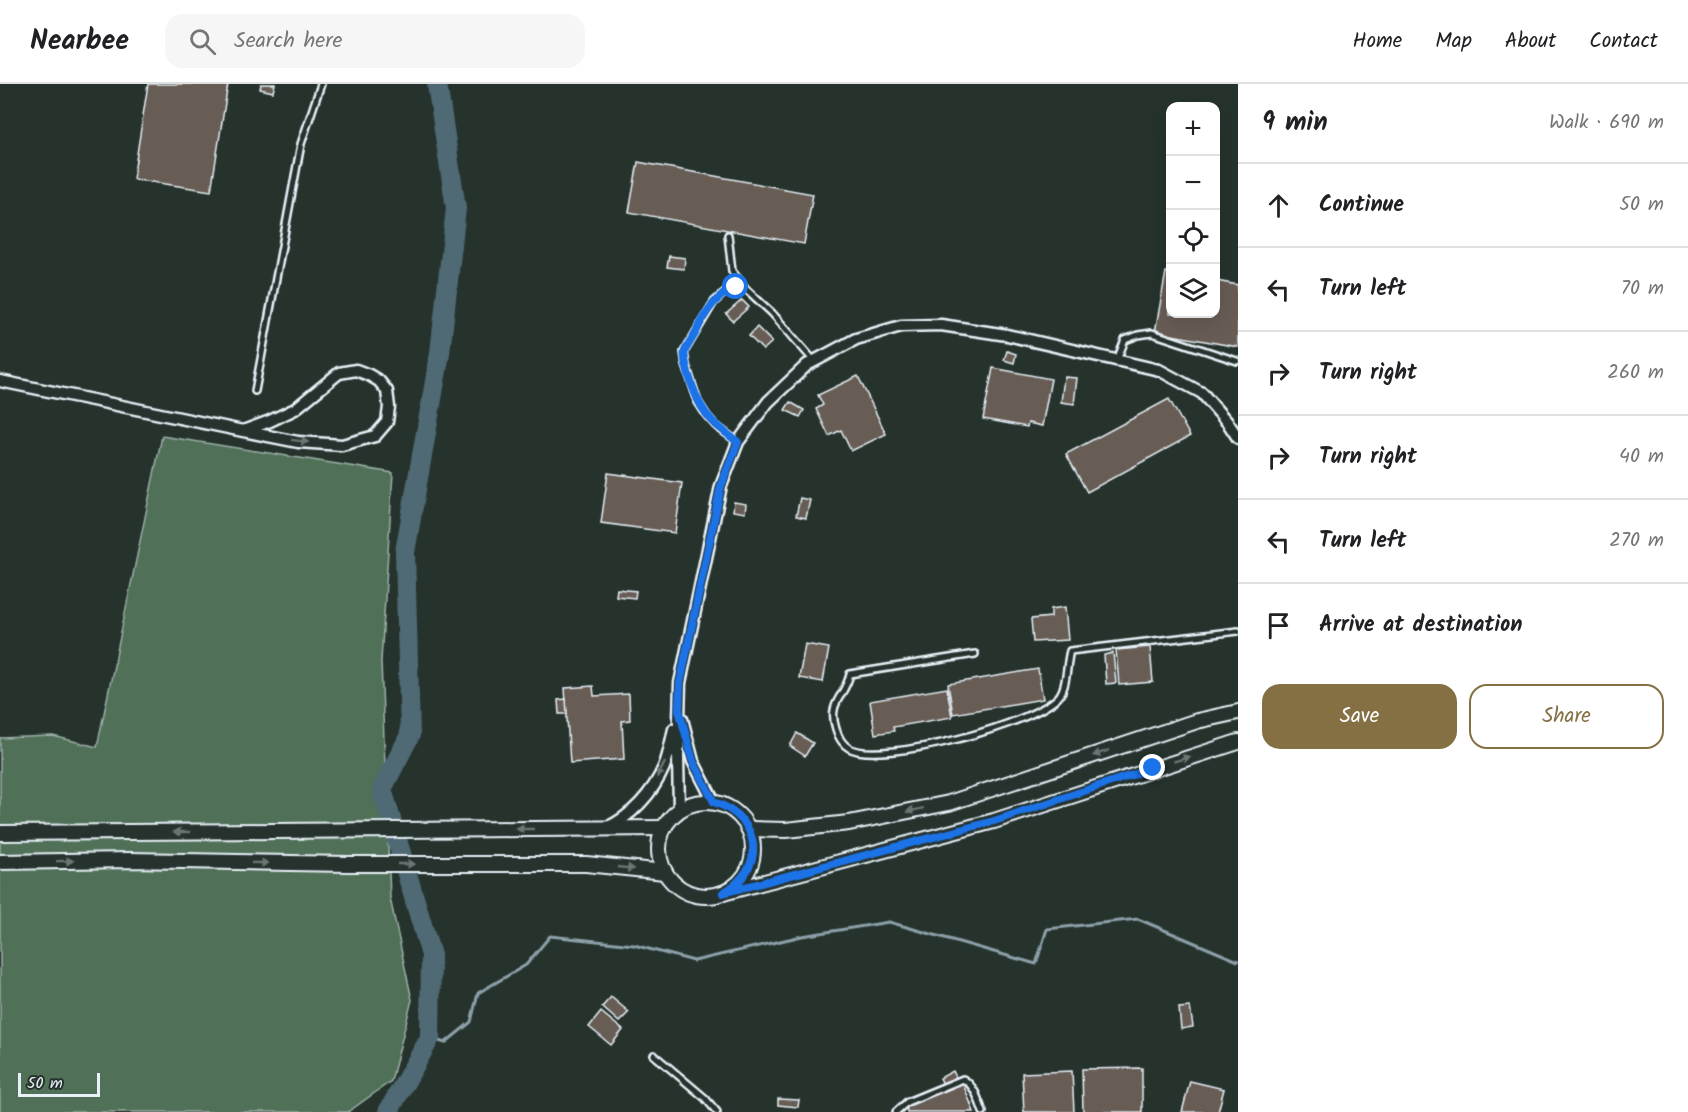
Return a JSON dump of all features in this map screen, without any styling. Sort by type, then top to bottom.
[{"type":"street","points":[[679,811],[680,683],[721,486],[738,442],[768,402],[807,364],[856,339],[901,327],[941,325],[1007,335],[1160,370],[1202,393],[1238,438]]},
{"type":"street","points":[[0,381],[243,431],[298,442],[342,445],[375,436],[387,422],[389,407],[387,391],[380,381],[356,370],[339,373],[295,409],[243,431]]},
{"type":"street","points":[[679,710],[693,761],[714,802]]},
{"type":"street","points":[[605,829],[616,824],[642,802],[664,767],[679,710]]},
{"type":"street","points":[[749,829],[786,830],[849,823],[949,803],[1197,722],[1238,712]]},
{"type":"street","points":[[723,893],[736,885],[747,873],[753,859],[754,844],[741,816],[729,807],[714,802],[699,802],[685,807],[672,816],[664,828],[659,843],[660,858],[665,872],[674,883],[697,895],[710,896],[723,893],[994,821],[1238,742]]},
{"type":"street","points":[[2,833],[664,828]]},
{"type":"street","points":[[3,862],[129,860],[348,864],[586,864],[665,872]]},
{"type":"lane","points":[[255,391],[301,144],[321,84]]},
{"type":"lane","points":[[728,235],[732,271],[746,289],[794,336],[814,361]]},
{"type":"lane","points":[[738,442],[716,426],[698,402],[684,352],[714,302],[725,292],[736,287],[746,289]]},
{"type":"lane","points":[[1117,360],[1125,339],[1152,333],[1237,360]]},
{"type":"lane","points":[[975,654],[850,674],[834,704],[834,719],[840,739],[846,747],[869,752],[891,753],[924,748],[971,735],[1024,716],[1050,702],[1059,696],[1065,683],[1070,651],[1238,631]]},
{"type":"lane","points":[[654,1055],[705,1098],[717,1112]]},
{"type":"lane","points":[[896,1112],[908,1102],[963,1079],[970,1083],[983,1112]]},
{"type":"green space","points":[[162,436],[393,473],[381,661],[390,898],[412,1000],[391,1081],[348,1112],[0,1112],[0,738],[53,736],[97,747]]},
{"type":"building","points":[[148,84],[228,84],[211,191],[133,179]]},
{"type":"building","points":[[261,84],[275,84],[273,92],[260,89]]},
{"type":"building","points":[[638,162],[813,194],[804,244],[629,212]]},
{"type":"building","points":[[669,256],[685,258],[684,269],[667,267]]},
{"type":"building","points":[[1166,272],[1166,318],[1220,318],[1220,282],[1238,285],[1238,347],[1155,332]]},
{"type":"building","points":[[742,300],[749,307],[733,321],[726,314]]},
{"type":"building","points":[[757,327],[772,342],[763,350],[749,336]]},
{"type":"building","points":[[1007,351],[1016,354],[1014,363],[1004,360]]},
{"type":"building","points":[[993,368],[1051,379],[1042,426],[1028,423],[1027,427],[983,419]]},
{"type":"building","points":[[858,376],[886,434],[851,451],[841,430],[829,436],[816,409],[823,405],[818,395]]},
{"type":"building","points":[[1064,377],[1077,378],[1074,404],[1061,402]]},
{"type":"building","points":[[1169,399],[1190,436],[1087,492],[1066,454]]},
{"type":"building","points":[[790,402],[804,410],[800,417],[785,410]]},
{"type":"building","points":[[608,473],[682,483],[675,533],[601,523]]},
{"type":"building","points":[[800,498],[810,500],[806,518],[796,516]]},
{"type":"building","points":[[734,502],[746,504],[745,513],[733,511]]},
{"type":"building","points":[[617,589],[636,591],[635,598],[616,596]]},
{"type":"building","points":[[1065,607],[1068,640],[1033,642],[1031,619],[1051,617],[1051,609]]},
{"type":"building","points":[[805,644],[829,648],[823,682],[799,678]]},
{"type":"building","points":[[1150,647],[1153,682],[1119,685],[1116,650]]},
{"type":"building","points":[[1113,653],[1116,683],[1106,684],[1104,655]]},
{"type":"building","points":[[1038,669],[1043,699],[953,714],[948,684]]},
{"type":"building","points":[[593,686],[594,696],[629,694],[630,720],[622,721],[624,759],[570,763],[565,688]]},
{"type":"building","points":[[947,688],[952,717],[893,727],[894,731],[875,734],[870,701]]},
{"type":"building","points":[[566,699],[567,714],[559,714],[558,700]]},
{"type":"building","points":[[797,733],[813,743],[805,756],[790,746]]},
{"type":"building","points":[[611,997],[629,1012],[619,1022],[602,1007]]},
{"type":"building","points":[[1190,1007],[1193,1027],[1181,1029],[1179,1008]]},
{"type":"building","points":[[601,1012],[623,1030],[611,1045],[589,1027]]},
{"type":"building","points":[[1142,1068],[1142,1112],[1083,1112],[1082,1069]]},
{"type":"building","points":[[953,1071],[957,1079],[944,1086],[940,1078]]},
{"type":"building","points":[[1072,1071],[1074,1112],[1024,1112],[1022,1073]]},
{"type":"building","points":[[962,1081],[974,1112],[907,1112],[906,1104]]},
{"type":"building","points":[[1190,1081],[1224,1089],[1218,1112],[1182,1112]]},
{"type":"building","points":[[778,1099],[799,1100],[798,1107],[778,1105]]},
{"type":"waterway","points":[[388,1112],[430,1038],[431,955],[382,789],[410,735],[405,552],[440,353],[456,208],[437,84]]},
{"type":"waterway","points":[[430,1038],[445,1043],[471,1022],[478,993],[526,965],[550,936],[634,945],[694,961],[802,936],[889,922],[1036,964],[1047,929],[1138,919],[1238,961]]},
{"type":"route","points":[[736,287],[725,292],[714,302],[684,352],[698,402],[716,426],[738,442],[721,486],[680,683],[679,710],[693,761],[714,802],[729,807],[741,816],[754,844],[753,859],[747,873],[736,885],[723,893],[994,821],[1153,768]]}]
